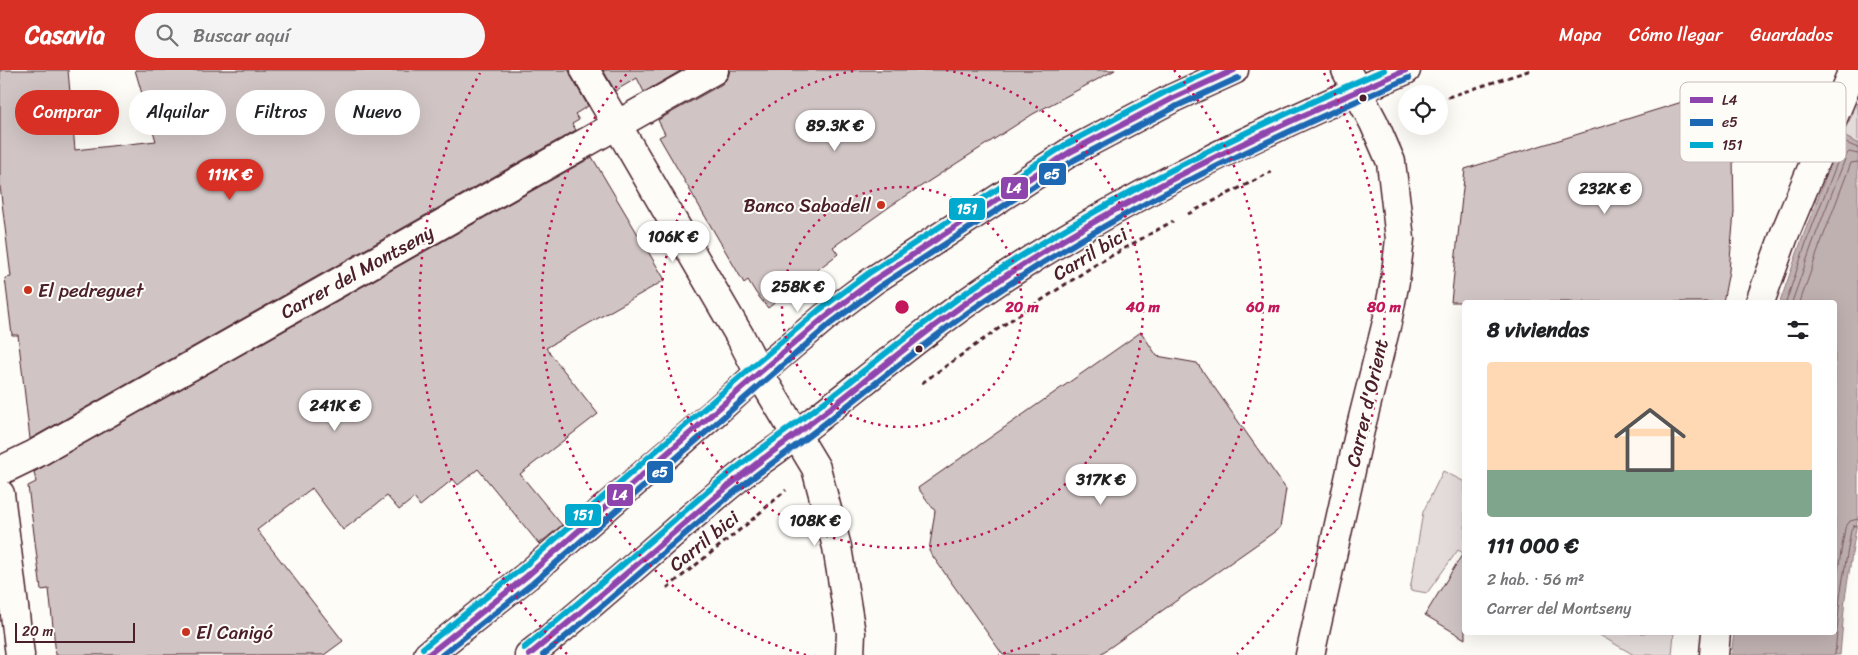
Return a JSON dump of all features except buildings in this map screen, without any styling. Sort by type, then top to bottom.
[{"type":"street","points":[[585,70],[814,466],[837,547],[851,633],[850,655]]},
{"type":"street","name":"Carrer del Montseny","points":[[0,471],[34,454],[714,70]]},
{"type":"street","points":[[428,655],[534,570],[759,372],[825,317],[874,280],[1062,158],[1172,98],[1234,70]]},
{"type":"street","points":[[530,655],[749,470],[796,435],[914,340],[995,283],[1107,213],[1351,80],[1406,70]]},
{"type":"street","points":[[1846,87],[1853,70]]},
{"type":"street","name":"Carrer d'Orient","points":[[1310,655],[1360,430],[1387,322],[1395,281],[1400,239],[1391,162],[1374,123],[1351,80]]},
{"type":"street","points":[[1761,300],[1785,233],[1815,162]]},
{"type":"street","points":[[0,494],[20,655]]},
{"type":"street","points":[[1714,655],[1716,635]]},
{"type":"path","points":[[1448,97],[1531,70]]},
{"type":"path","points":[[1186,214],[1272,172]]},
{"type":"path","name":"Carril bici","points":[[918,387],[1005,324],[1095,266],[1178,219]]},
{"type":"path","name":"Carril bici","points":[[661,593],[747,524],[814,466]]},
{"type":"shaded area","points":[[1858,103],[1858,144],[1846,137],[1846,127]]},
{"type":"shaded area","points":[[1443,471],[1462,480],[1462,552],[1458,550],[1427,593],[1410,590],[1423,512]]},
{"type":"shaded area","points":[[1599,635],[1674,635],[1672,655],[1634,655]]},
{"type":"water","points":[[1846,137],[1858,144],[1858,516],[1845,598],[1840,655],[1731,655],[1734,635],[1837,635],[1837,300],[1781,300],[1832,162],[1846,162]]},
{"type":"transit line","name":"151","points":[[423,648],[521,569],[819,310],[869,273],[1065,145],[1169,90],[1213,70]]},
{"type":"transit line","name":"L4","points":[[428,655],[527,576],[759,373],[825,317],[874,280],[1070,152],[1173,98],[1234,70]]},
{"type":"transit line","name":"151","points":[[524,648],[730,473],[933,317],[990,276],[1037,246],[1182,164],[1232,139],[1384,70]]},
{"type":"transit line","name":"L4","points":[[529,655],[735,481],[975,296],[1044,252],[1144,194],[1300,117],[1406,70]]},
{"type":"transit line","name":"e5","points":[[442,655],[533,583],[830,324],[879,287],[1074,160],[1177,106],[1238,78]]},
{"type":"transit line","name":"e5","points":[[543,655],[590,617],[739,488],[933,338],[999,291],[1098,230],[1148,202],[1251,150],[1409,78]]},
{"type":"place","name":"Banco Sabadell","points":[[881,205]]},
{"type":"place","name":"El pedreguet","points":[[28,290]]},
{"type":"place","name":"El Canigó","points":[[186,632]]}]
